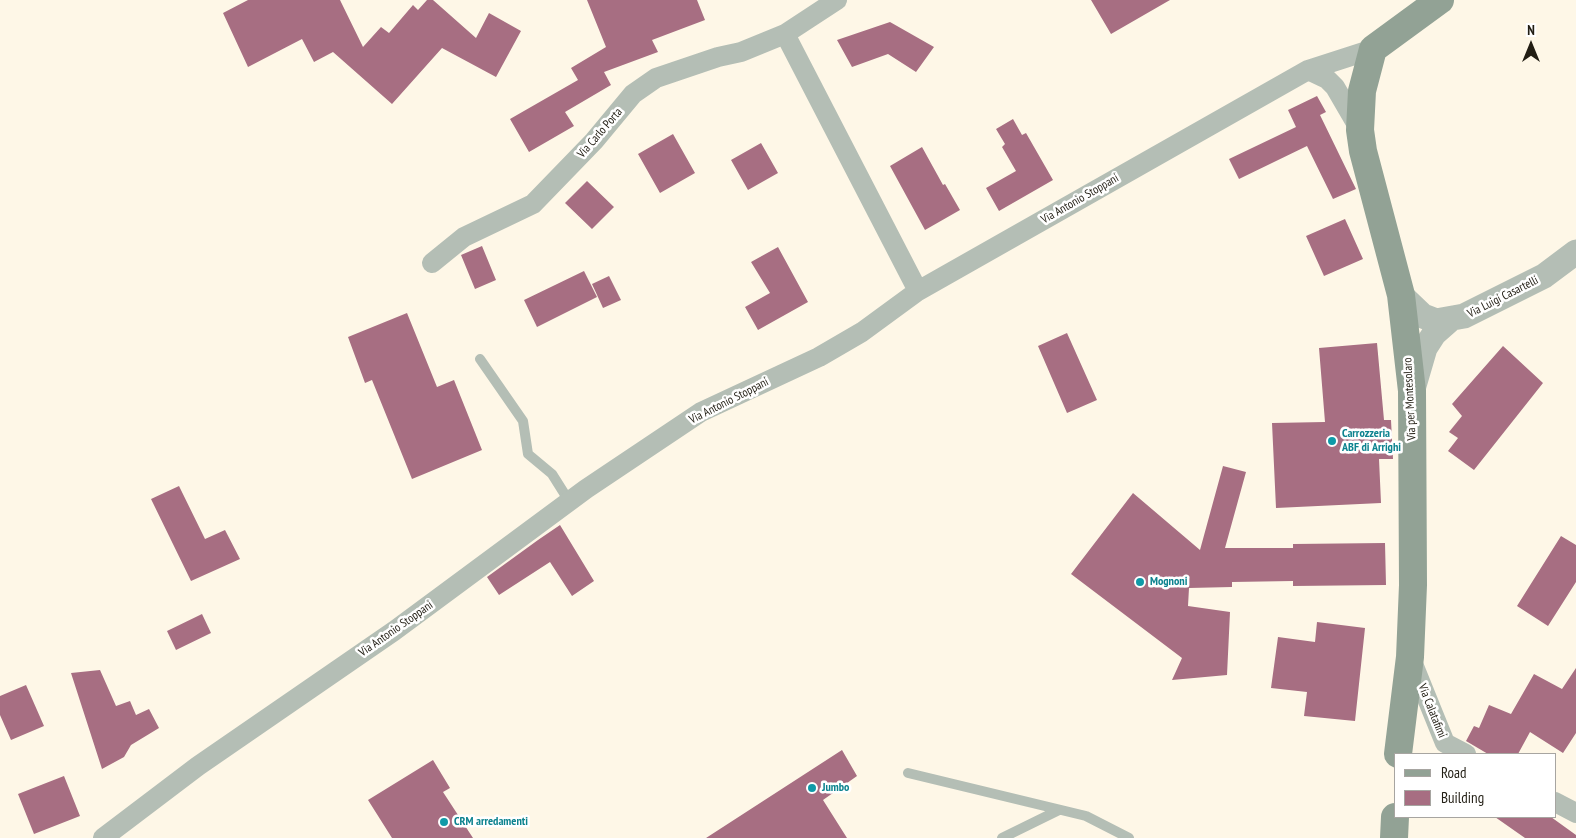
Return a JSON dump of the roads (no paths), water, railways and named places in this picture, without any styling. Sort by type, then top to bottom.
[{"type":"main road","points":[[1373,49],[1440,0]]},
{"type":"main road","name":"Via per Montesolaro","points":[[1373,49],[1362,91],[1360,130],[1363,151],[1401,295],[1412,391],[1413,585],[1410,657],[1398,753]]},
{"type":"main road","points":[[1394,838],[1395,818]]},
{"type":"street","name":"Via Carlo Porta","points":[[432,263],[464,237],[533,204],[594,142],[633,94],[656,78],[718,57],[741,52],[785,34],[837,0]]},
{"type":"street","points":[[785,34],[918,291]]},
{"type":"street","name":"Via Antonio Stoppani","points":[[103,838],[198,766],[394,631],[569,501],[701,412],[819,357],[862,332],[918,291],[1308,70],[1373,49]]},
{"type":"street","points":[[1308,70],[1327,79],[1336,86],[1360,130]]},
{"type":"street","name":"Via Luigi Casartelli","points":[[1401,295],[1423,316],[1436,321],[1464,316],[1544,276],[1576,252]]},
{"type":"street","points":[[1412,391],[1425,348],[1434,334],[1451,319]]},
{"type":"street","name":"Via Calatafimi","points":[[1410,657],[1445,743],[1464,753]]},
{"type":"street","points":[[1556,803],[1576,813]]},
{"type":"lane","points":[[480,359],[523,421],[528,454],[552,474],[569,501]]},
{"type":"lane","points":[[908,773],[1086,816],[1129,838]]},
{"type":"lane","points":[[1002,838],[1058,810]]},
{"type":"place","name":"Carrozzeria ABF di Arrighi","points":[[1332,441]]},
{"type":"place","name":"Mognoni","points":[[1140,582]]},
{"type":"place","name":"Jumbo","points":[[812,788]]},
{"type":"place","name":"CRM arredamenti","points":[[444,822]]}]
